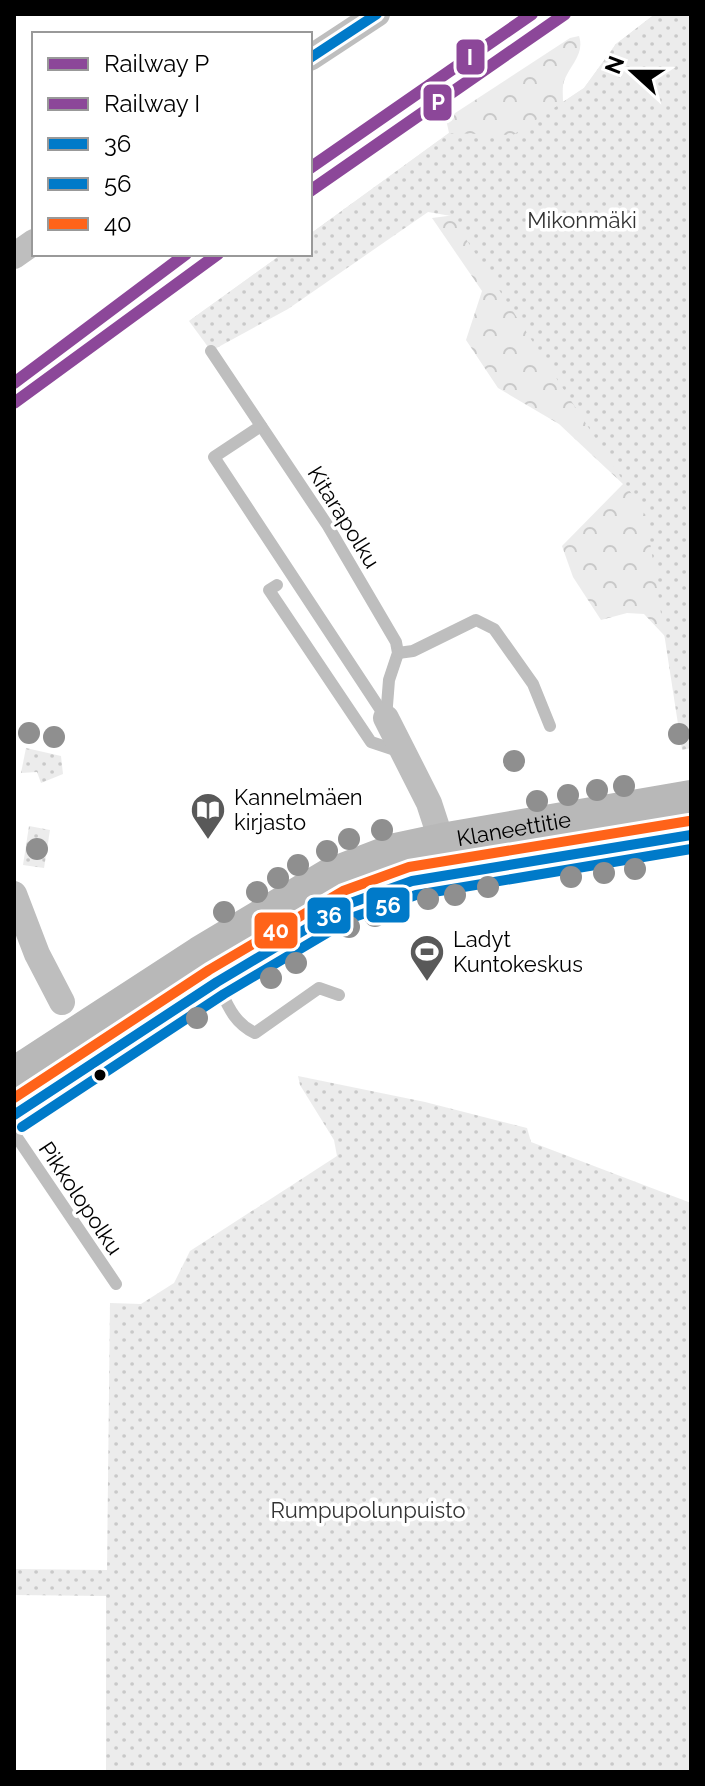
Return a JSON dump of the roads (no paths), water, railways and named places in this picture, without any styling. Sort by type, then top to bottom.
[{"type":"street","points":[[312,57],[377,14]]},
{"type":"street","points":[[14,256],[32,243]]},
{"type":"street","points":[[386,718],[429,803],[447,857]]},
{"type":"street","name":"Klaneettitie","points":[[447,857],[691,798]]},
{"type":"street","name":"Klaneettitie","points":[[14,1115],[330,876],[395,851],[447,857],[691,835]]},
{"type":"street","points":[[14,894],[37,954],[62,1002]]},
{"type":"street","name":"Klaneettitie","points":[[14,1075],[208,968]]},
{"type":"lane","name":"Kitarapolku","points":[[211,351],[334,534],[396,642],[398,653]]},
{"type":"lane","points":[[261,426],[214,457],[386,718]]},
{"type":"lane","points":[[277,585],[269,590],[371,742],[404,753]]},
{"type":"lane","points":[[386,718],[389,680],[398,653],[413,651],[476,620],[494,629],[533,684],[550,726]]},
{"type":"lane","points":[[208,968],[233,1016],[243,1027],[255,1033],[319,988],[339,995]]},
{"type":"lane","name":"Pikkolopolku","points":[[14,1133],[116,1284]]},
{"type":"rail line","name":"I","points":[[312,167],[532,14]]},
{"type":"rail line","name":"P","points":[[312,190],[565,14]]},
{"type":"rail line","name":"I","points":[[14,383],[183,256]]},
{"type":"rail line","name":"P","points":[[14,403],[215,256]]},
{"type":"place","name":"Kannelmäen kirjasto","points":[[208,841]]},
{"type":"place","name":"Ladyt Kuntokeskus","points":[[427,983]]},
{"type":"park label","name":"Mikonmäki","points":[[582,220]]},
{"type":"park label","name":"Rumpupolunpuisto","points":[[368,1510]]}]
